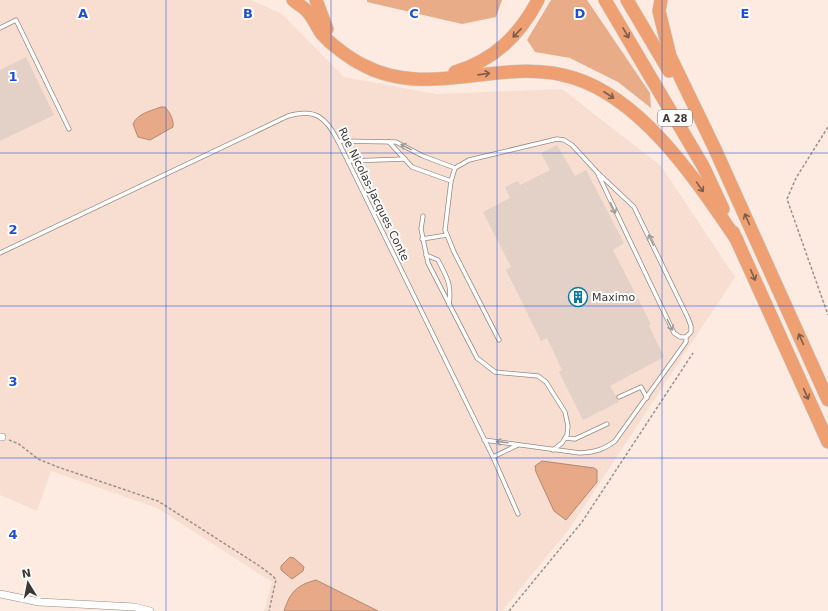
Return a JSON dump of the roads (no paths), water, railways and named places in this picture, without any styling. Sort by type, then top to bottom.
[{"type":"highway","points":[[293,0],[305,8],[322,35],[362,65],[382,73],[407,79],[432,80],[509,71],[544,71],[575,78],[609,95],[648,126],[688,169],[737,240]]},
{"type":"highway","points":[[316,0],[326,27],[351,51],[383,67],[403,73],[421,75],[451,73],[470,67],[498,51],[522,28],[538,0]]},
{"type":"highway","name":"A 28","points":[[605,0],[703,166],[828,442]]},
{"type":"highway","name":"A 28","points":[[627,0],[714,147],[828,400]]},
{"type":"highway","points":[[661,0],[659,11],[670,56],[714,147]]},
{"type":"street","points":[[0,594],[39,602],[135,607],[150,611]]},
{"type":"lane","points":[[0,28],[16,20],[69,129]]},
{"type":"lane","name":"Rue Nicolas-Jacques Conte","points":[[0,252],[288,116],[299,113],[311,113],[322,118],[330,124],[493,457],[518,514]]},
{"type":"lane","points":[[484,440],[580,453],[596,452],[605,448],[615,441],[647,398],[686,342],[686,337],[691,332],[691,326],[634,207],[597,172],[572,145],[564,140],[557,140],[469,160],[455,168],[451,181],[445,230],[454,252],[499,340]]},
{"type":"lane","points":[[338,141],[396,142],[423,156],[455,168]]},
{"type":"lane","points":[[388,142],[412,167],[451,181]]},
{"type":"lane","points":[[348,161],[405,159]]},
{"type":"lane","points":[[597,172],[674,333],[680,337],[686,337]]},
{"type":"lane","points":[[423,216],[421,229],[426,255],[448,305],[476,358],[488,368],[502,373],[538,376],[546,382],[565,412],[568,426],[566,438],[553,450]]},
{"type":"lane","points":[[422,239],[447,235]]},
{"type":"lane","points":[[426,255],[438,260],[448,282],[450,288],[448,305]]},
{"type":"lane","points":[[619,397],[641,387],[647,398]]},
{"type":"lane","points":[[566,438],[575,439],[607,424]]},
{"type":"lane","points":[[493,457],[519,445]]},
{"type":"place","name":"Maximo","points":[[578,297]]}]
